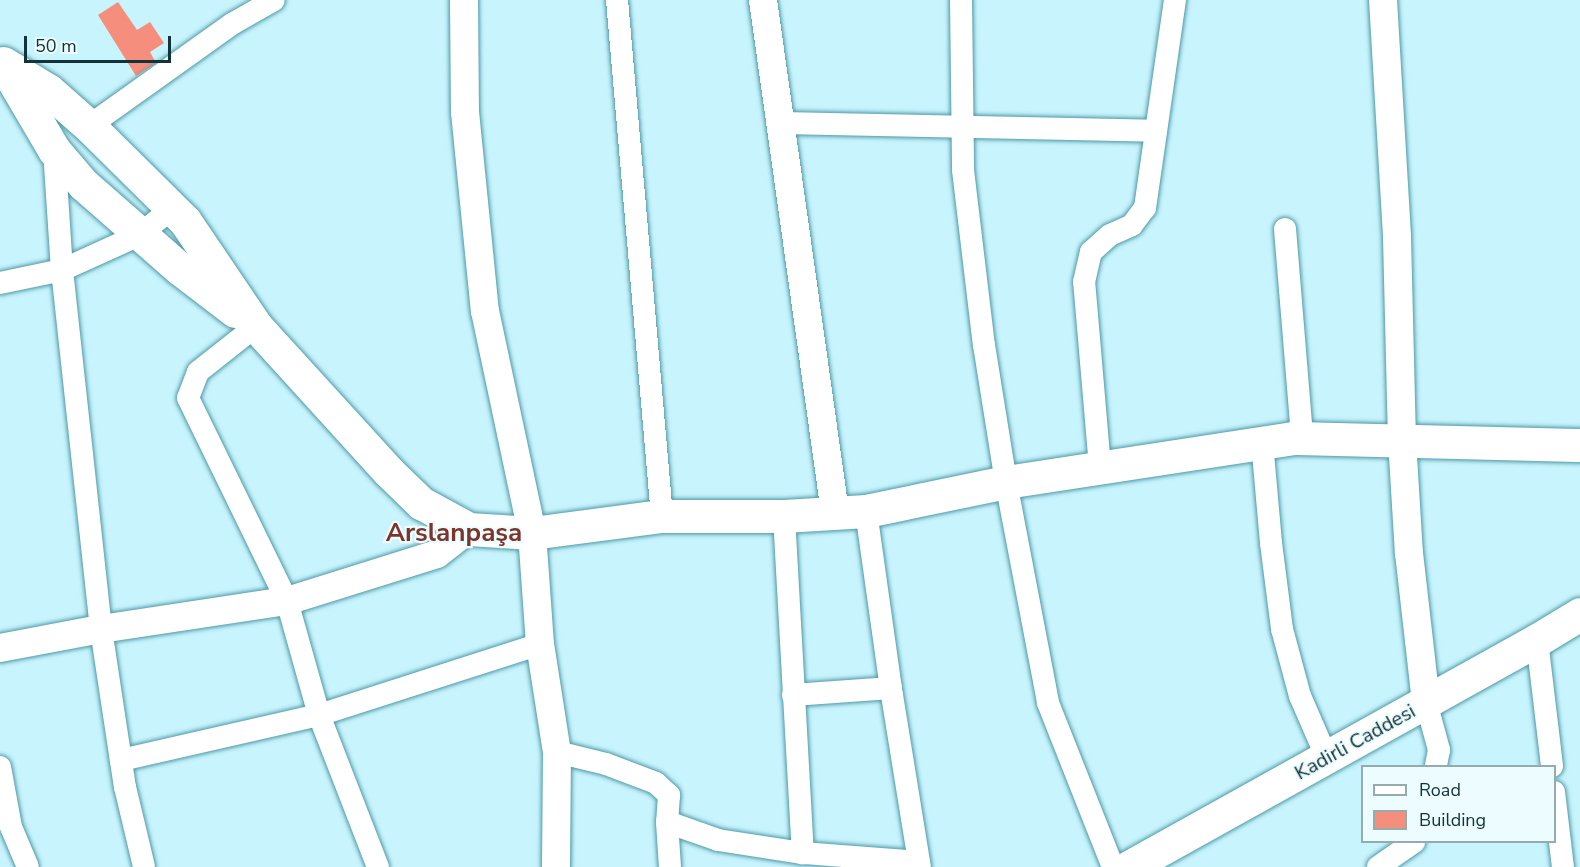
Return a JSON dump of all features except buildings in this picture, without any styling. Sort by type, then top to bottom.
[{"type":"main road","points":[[1,63],[48,90],[89,126],[173,208],[185,221],[256,326],[421,503],[469,529],[532,533],[662,516],[784,516],[850,511],[1006,482],[1262,442],[1302,438],[1580,445]]},
{"type":"main road","points":[[1,63],[54,150],[83,184],[139,235],[256,326]]},
{"type":"main road","name":"Kadirli Caddesi","points":[[1130,867],[1580,614]]},
{"type":"street","points":[[89,126],[232,24],[274,0]]},
{"type":"street","points":[[464,0],[465,112],[485,311],[532,533],[540,644],[557,752],[556,867]]},
{"type":"street","points":[[617,0],[662,516]]},
{"type":"street","points":[[667,822],[718,840],[803,853],[920,865],[891,688],[850,511],[781,123],[763,0]]},
{"type":"street","points":[[961,0],[963,171],[984,345],[1006,482],[1048,703],[1113,867]]},
{"type":"street","points":[[1100,467],[1084,282],[1091,252],[1110,235],[1132,225],[1144,208],[1174,0]]},
{"type":"street","points":[[1383,0],[1397,237],[1402,440],[1409,553],[1426,702],[1439,750],[1436,765]]},
{"type":"street","points":[[781,123],[1156,131]]},
{"type":"street","points":[[54,150],[62,270],[101,629],[121,760],[144,867]]},
{"type":"street","points":[[0,283],[62,270],[139,235],[173,208]]},
{"type":"street","points":[[1285,229],[1302,438]]},
{"type":"street","points":[[256,326],[198,372],[188,398],[286,601],[319,715],[378,867]]},
{"type":"street","points":[[1262,442],[1282,629],[1300,696],[1327,758]]},
{"type":"street","points":[[784,516],[803,853]]},
{"type":"street","points":[[0,648],[101,629],[286,601],[437,554],[469,529]]},
{"type":"street","points":[[1537,640],[1552,765]]},
{"type":"street","points":[[121,760],[319,715],[540,644]]},
{"type":"street","points":[[793,695],[891,688]]},
{"type":"street","points":[[557,752],[606,764],[656,783],[669,795],[667,822],[670,867]]},
{"type":"street","points":[[0,767],[11,827],[28,867]]},
{"type":"street","points":[[1556,809],[1563,867]]},
{"type":"street","points":[[1378,867],[1412,843]]},
{"type":"district","name":"Arslanpaşa","points":[[454,533]]}]
